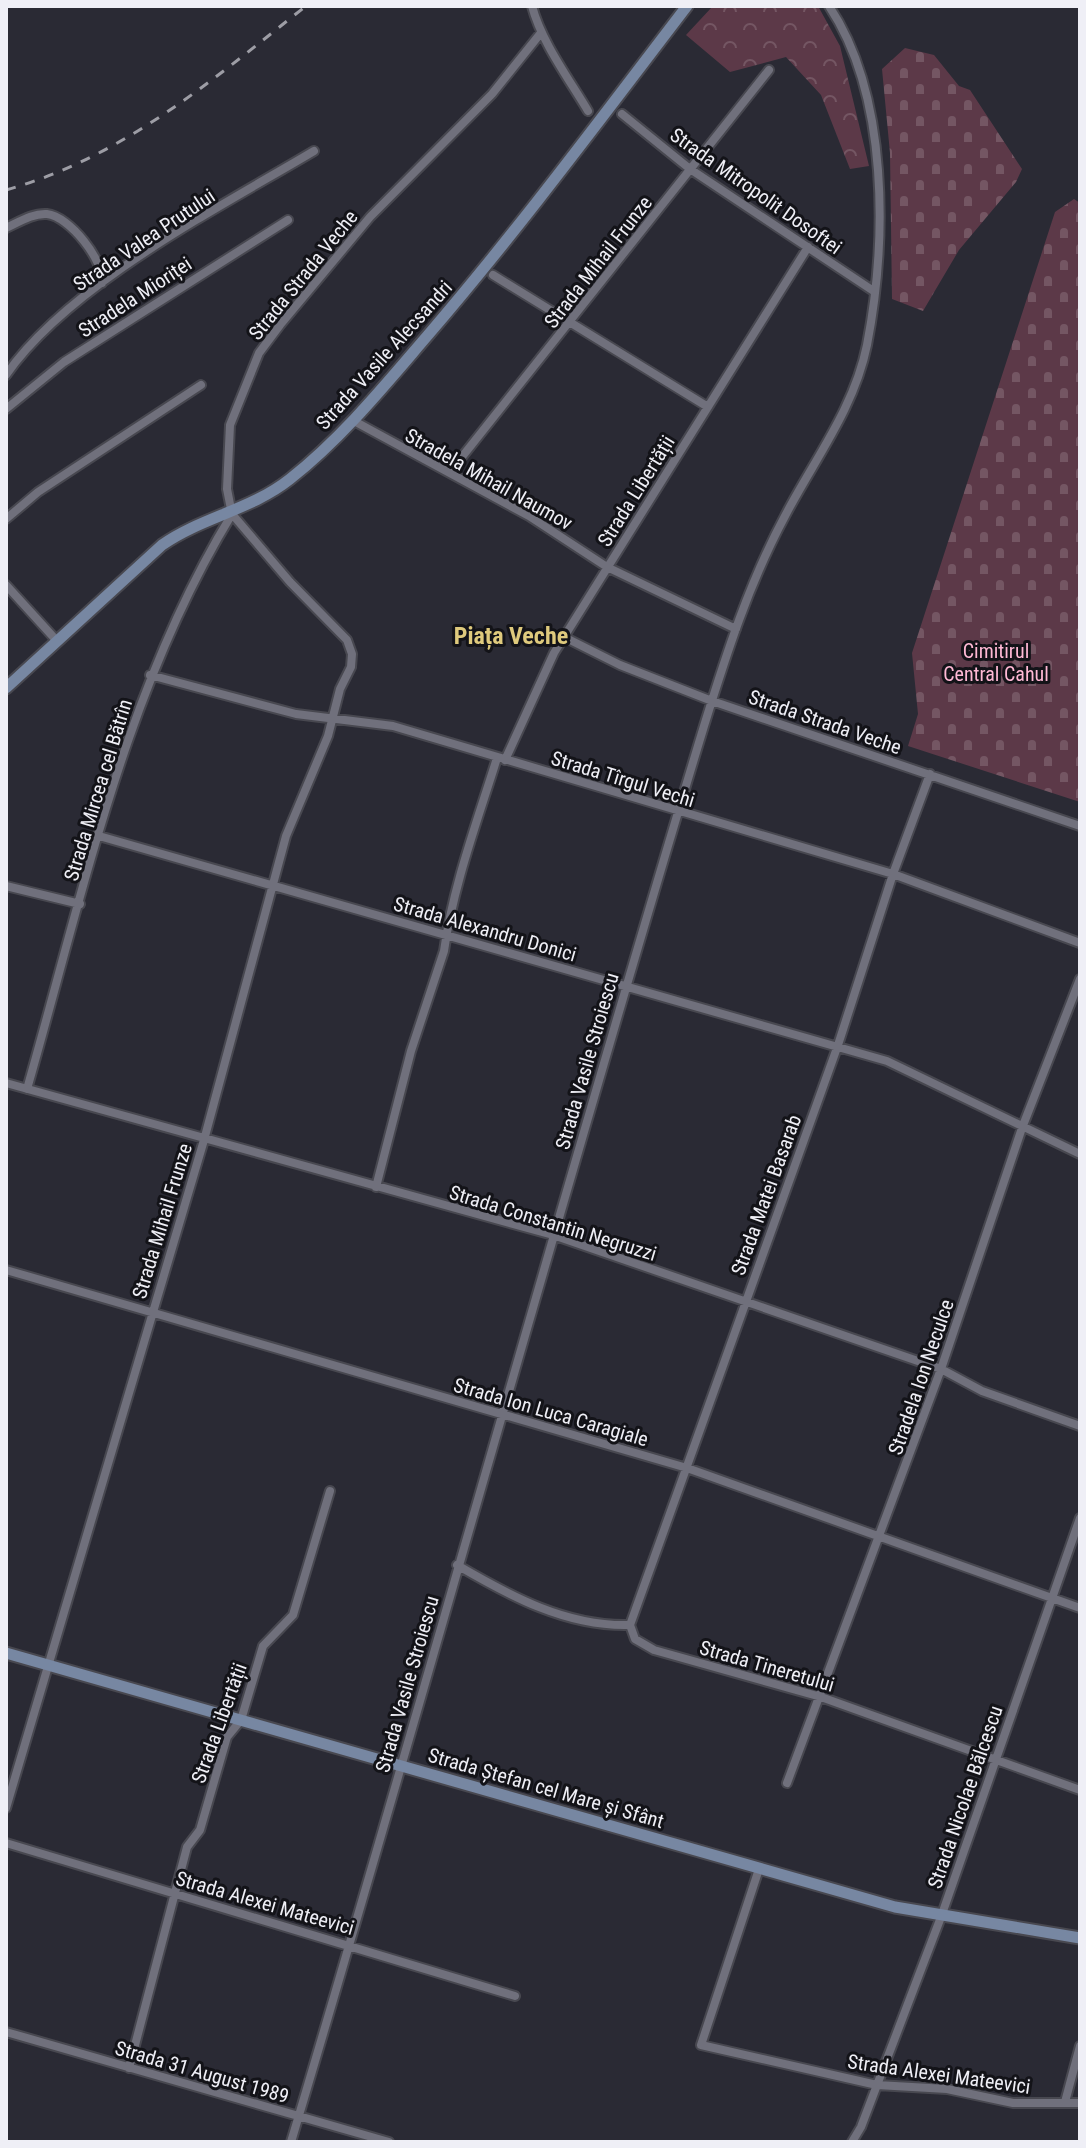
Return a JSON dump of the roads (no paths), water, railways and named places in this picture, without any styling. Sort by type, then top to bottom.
[{"type":"main road","name":"Strada Vasile Alecsandri","points":[[6,688],[162,545],[191,528],[232,514],[287,482],[354,421],[485,269],[687,6]]},
{"type":"main road","name":"Strada Ștefan cel Mare și Sfânt","points":[[6,1653],[759,1869],[941,1917],[1080,1938]]},
{"type":"street","points":[[532,6],[540,34],[554,50],[588,111]]},
{"type":"street","name":"Strada Vasile Stroiescu","points":[[291,2142],[625,984],[712,701],[736,629],[785,516],[847,406],[863,364],[875,292],[877,206],[873,122],[859,60],[829,6]]},
{"type":"street","name":"Strada Strada Veche","points":[[232,514],[227,489],[230,425],[259,353],[370,217],[492,94],[540,34]]},
{"type":"street","name":"Strada Mihail Frunze","points":[[450,472],[769,70]]},
{"type":"street","name":"Strada Mitropolit Dosoftei","points":[[622,114],[690,169],[875,292]]},
{"type":"street","name":"Strada Valea Prutului","points":[[6,375],[20,354],[102,283],[314,151]]},
{"type":"street","points":[[6,228],[37,214],[62,219],[102,266],[102,283]]},
{"type":"street","name":"Stradela Mioriței","points":[[6,409],[64,362],[288,220]]},
{"type":"street","name":"Strada Libertății","points":[[376,1187],[411,1051],[442,959],[444,935],[501,759],[539,679],[564,637],[808,247]]},
{"type":"street","points":[[493,275],[708,407]]},
{"type":"street","points":[[6,519],[38,492],[201,385]]},
{"type":"street","name":"Stradela Mihail Naumov","points":[[354,421],[450,472],[607,567],[736,629]]},
{"type":"street","name":"Strada Mihail Frunze","points":[[6,1808],[204,1140],[271,884],[298,801],[334,720],[340,689],[351,667],[350,647],[232,514]]},
{"type":"street","name":"Strada Mircea cel Bătrîn","points":[[27,1089],[99,836],[150,675],[207,555],[232,514]]},
{"type":"street","points":[[6,585],[57,641]]},
{"type":"street","name":"Strada Strada Veche","points":[[564,637],[620,665],[712,701],[1080,826]]},
{"type":"street","name":"Strada Tîrgul Vechi","points":[[150,675],[296,714],[334,720],[371,720],[893,874],[1080,943]]},
{"type":"street","name":"Strada Matei Basarab","points":[[630,1625],[838,1045],[893,874],[930,774]]},
{"type":"street","name":"Strada Alexandru Donici","points":[[99,836],[838,1045],[887,1061],[1080,1154]]},
{"type":"street","points":[[6,886],[80,904]]},
{"type":"street","name":"Stradela Ion Neculce","points":[[787,1783],[880,1538],[1022,1128],[1080,979]]},
{"type":"street","name":"Strada Constantin Negruzzi","points":[[6,1083],[553,1235],[941,1369],[982,1391],[1080,1426]]},
{"type":"street","name":"Strada Ion Luca Caragiale","points":[[6,1270],[687,1468],[1080,1608]]},
{"type":"street","name":"Strada Libertății","points":[[129,2068],[187,1847],[200,1830],[227,1737],[241,1720],[263,1646],[293,1615],[330,1491]]},
{"type":"street","name":"Strada Nicolae Bălcescu","points":[[852,2142],[941,1917],[1080,1518]]},
{"type":"street","points":[[457,1565],[491,1585],[577,1621],[604,1626],[630,1625]]},
{"type":"street","name":"Strada Tineretului","points":[[630,1625],[635,1639],[654,1650],[821,1697],[1080,1790]]},
{"type":"street","name":"Strada Alexei Mateevici","points":[[6,1843],[515,1996]]},
{"type":"street","name":"Strada Alexei Mateevici","points":[[759,1869],[701,2045],[877,2085],[947,2089],[1013,2103],[1080,2103]]},
{"type":"street","name":"Strada 31 August 1989","points":[[6,2032],[389,2142]]},
{"type":"street","points":[[1065,2102],[1080,2046]]},
{"type":"railway","points":[[6,190],[49,176],[128,137],[201,88],[306,6]]},
{"type":"district","name":"Piața Veche","points":[[511,636]]},
{"type":"park label","name":"Cimitirul Central Cahul","points":[[996,662]]}]
